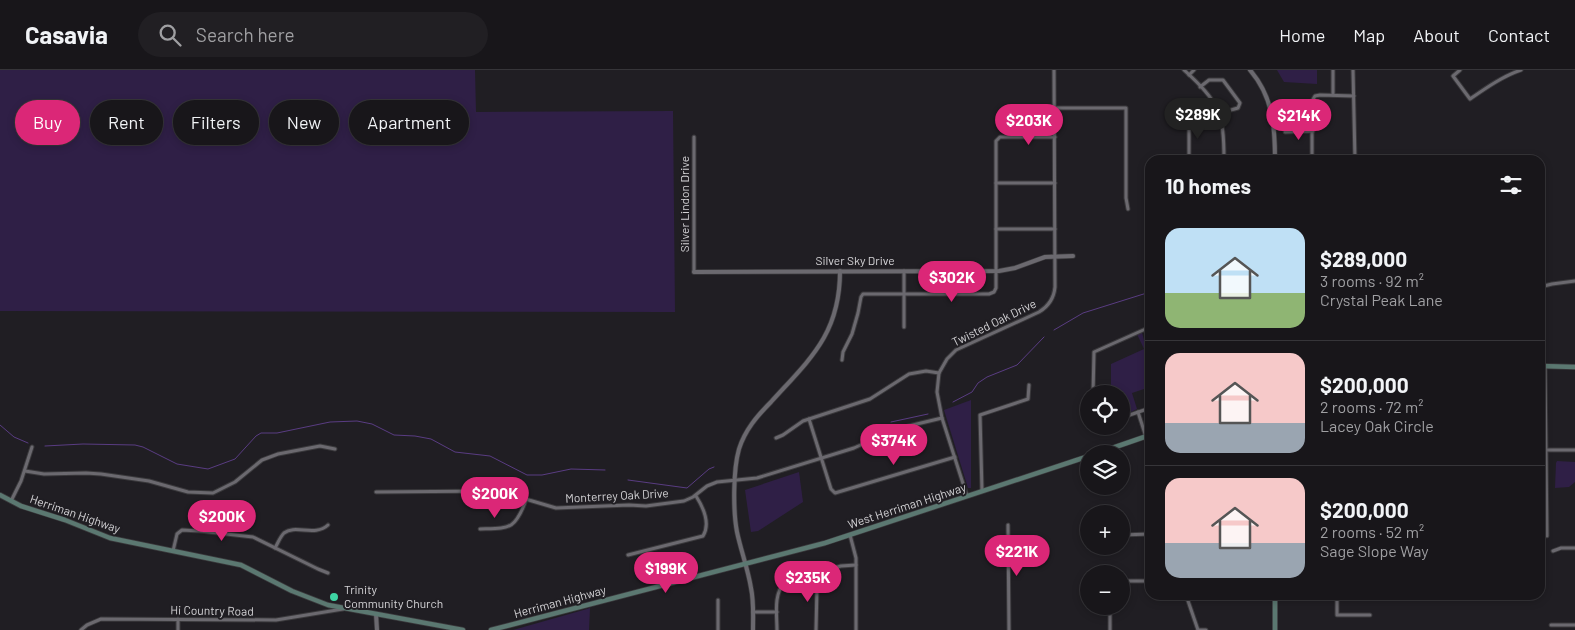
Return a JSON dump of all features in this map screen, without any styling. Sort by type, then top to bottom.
[{"type":"main road","points":[[1545,366],[1575,366]]},
{"type":"main road","points":[[1122,445],[1145,437]]},
{"type":"main road","points":[[982,491],[1080,459]]},
{"type":"main road","name":"West Herriman Highway","points":[[837,539],[982,491]]},
{"type":"main road","name":"Herriman Highway","points":[[0,495],[11,501],[110,538],[241,565],[301,596],[344,609],[463,630]]},
{"type":"main road","name":"Herriman Highway","points":[[491,630],[837,539]]},
{"type":"main road","points":[[1275,600],[1275,630]]},
{"type":"street","name":"Twisted Oak Drive","points":[[939,373],[947,359],[956,350],[1039,312],[1046,308],[1052,299],[1055,290],[1054,70]]},
{"type":"street","points":[[1194,70],[1187,72],[1220,113],[1224,130],[1224,155]]},
{"type":"street","points":[[1250,70],[1264,92],[1271,108],[1275,155]]},
{"type":"street","points":[[1332,70],[1333,95]]},
{"type":"street","points":[[1354,70],[1355,155]]},
{"type":"street","points":[[1460,70],[1453,76],[1470,99],[1498,81],[1521,70]]},
{"type":"street","points":[[1200,86],[1209,80],[1223,80],[1240,102],[1238,108],[1220,113]]},
{"type":"street","points":[[1312,155],[1312,101],[1315,96],[1354,96]]},
{"type":"street","points":[[1189,155],[1189,118],[1192,115],[1207,112],[1216,106]]},
{"type":"street","points":[[1055,108],[1126,108],[1126,198],[1128,209]]},
{"type":"street","points":[[1285,132],[1313,131]]},
{"type":"street","name":"Silver Lindon Drive","points":[[694,136],[694,272]]},
{"type":"street","points":[[842,360],[843,352],[852,334],[862,295],[991,294],[995,290],[996,142],[1000,137],[1055,137]]},
{"type":"street","points":[[996,183],[1055,183]]},
{"type":"street","points":[[996,229],[1055,229]]},
{"type":"street","name":"Silver Sky Drive","points":[[694,272],[995,271],[1015,268],[1036,260],[1055,256],[1073,256]]},
{"type":"street","points":[[753,630],[752,589],[736,522],[735,481],[738,454],[742,440],[749,427],[814,353],[828,332],[838,299],[840,271]]},
{"type":"street","points":[[904,271],[904,327]]},
{"type":"street","points":[[1545,286],[1575,282]]},
{"type":"street","points":[[1093,385],[1094,352],[1145,329]]},
{"type":"street","points":[[776,438],[809,419],[864,402],[913,373],[926,371],[939,373],[937,392],[942,418],[967,496]]},
{"type":"street","points":[[982,491],[980,415],[1028,398],[1029,385]]},
{"type":"street","points":[[1130,415],[1145,410]]},
{"type":"street","points":[[1138,412],[1145,429]]},
{"type":"street","name":"Monterrey Oak Drive","points":[[376,492],[490,491],[505,493],[547,506],[567,508],[646,506],[684,501],[696,496],[712,484],[723,481],[757,478],[854,448],[896,429],[942,418]]},
{"type":"street","points":[[809,419],[831,488],[834,492],[838,493],[955,457]]},
{"type":"street","points":[[25,471],[44,474],[86,472],[149,481],[188,492],[212,493],[224,489],[235,482],[262,460],[278,454],[320,446],[335,449]]},
{"type":"street","points":[[11,501],[25,471],[32,447]]},
{"type":"street","points":[[1547,536],[1545,450],[1575,450]]},
{"type":"street","points":[[628,555],[704,536],[706,531],[705,515],[696,496]]},
{"type":"street","points":[[480,529],[505,528],[514,524],[521,515],[526,500]]},
{"type":"street","points":[[276,548],[282,535],[286,532],[319,530],[328,525]]},
{"type":"street","points":[[1008,525],[1009,630]]},
{"type":"street","points":[[173,552],[177,534],[182,530],[249,536],[328,573]]},
{"type":"street","points":[[1130,534],[1145,534]]},
{"type":"street","points":[[850,535],[855,552],[856,565],[856,630]]},
{"type":"street","points":[[1553,551],[1561,548],[1575,548]]},
{"type":"street","points":[[777,630],[777,595],[782,584],[841,566],[856,565]]},
{"type":"street","points":[[814,574],[817,587],[816,630]]},
{"type":"street","points":[[1130,581],[1145,581]]},
{"type":"street","points":[[718,600],[718,630]]},
{"type":"street","points":[[1188,600],[1198,630],[1206,630]]},
{"type":"street","points":[[1337,600],[1337,615],[1370,615]]},
{"type":"street","name":"Hi Country Road","points":[[81,630],[101,619],[276,620],[344,609]]},
{"type":"street","points":[[753,612],[777,612]]},
{"type":"street","points":[[376,614],[376,630]]},
{"type":"street","points":[[1110,615],[1110,630]]},
{"type":"street","points":[[178,619],[178,630]]},
{"type":"street","points":[[1551,625],[1575,625]]},
{"type":"shaded area","points":[[0,70],[475,70],[476,112],[673,111],[675,312],[0,311]]},
{"type":"shaded area","points":[[1277,70],[1317,70],[1317,84],[1284,82]]},
{"type":"shaded area","points":[[1142,332],[1145,345],[1145,389],[1132,393],[1137,409],[1130,412],[1130,385],[1111,385],[1111,364],[1144,349],[1137,334]]},
{"type":"shaded area","points":[[971,400],[971,488],[968,488],[944,410]]},
{"type":"shaded area","points":[[1557,461],[1575,462],[1575,482],[1569,487],[1555,488]]},
{"type":"shaded area","points":[[799,472],[803,502],[758,531],[751,532],[745,490]]},
{"type":"shaded area","points":[[590,608],[589,630],[513,630],[587,609]]},
{"type":"waterway","points":[[1054,330],[1083,313],[1145,294]]},
{"type":"waterway","points":[[953,402],[972,392],[978,383],[987,377],[1017,365],[1044,337]]},
{"type":"waterway","points":[[891,422],[928,414]]},
{"type":"waterway","points":[[45,446],[83,444],[135,445],[177,464],[208,469],[235,459],[261,433],[277,433],[330,422],[357,421],[372,424],[394,435],[431,439],[455,452],[490,456],[527,475],[542,475],[571,469],[605,470]]},
{"type":"waterway","points":[[0,425],[14,437],[28,443]]},
{"type":"waterway","points":[[628,480],[687,488],[714,467]]},
{"type":"place","name":"Trinity Community Church","points":[[334,597]]}]
